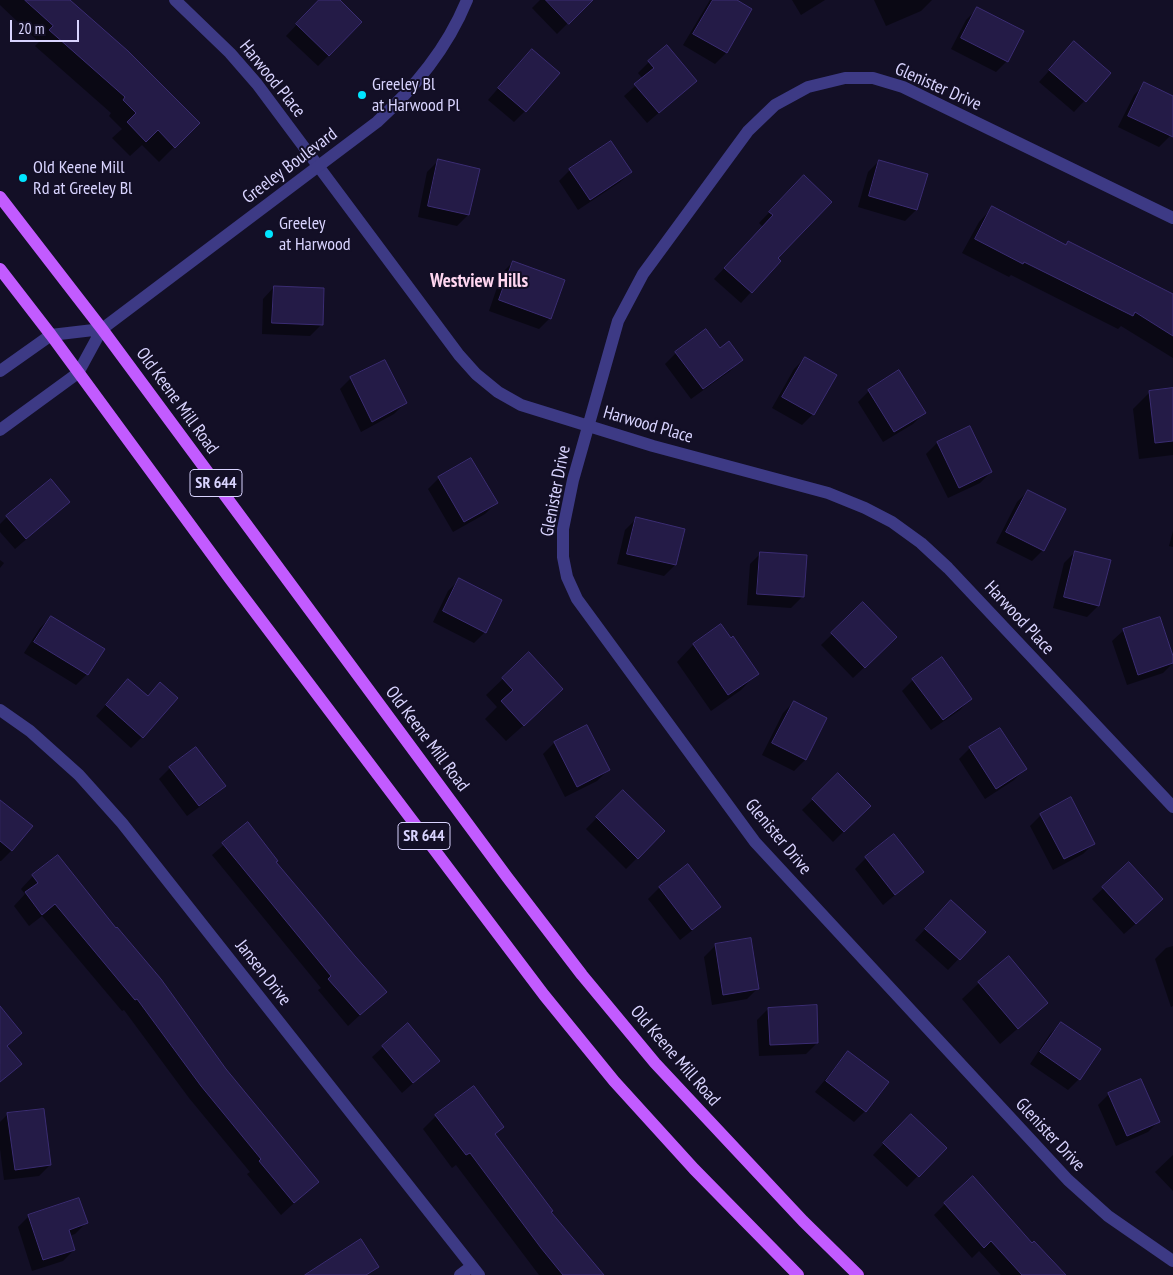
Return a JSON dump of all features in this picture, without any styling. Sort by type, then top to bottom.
[{"type":"main road","name":"Old Keene Mill Road","points":[[0,197],[102,329],[495,861],[582,975],[661,1069],[803,1221],[858,1275]]},
{"type":"main road","name":"SR 644","points":[[0,269],[51,335],[230,579],[544,995],[614,1081],[694,1169],[798,1275]]},
{"type":"street","name":"Harwood Place","points":[[175,0],[230,53],[256,84],[459,355],[476,374],[498,392],[521,405],[587,426],[653,446],[828,493],[865,508],[892,522],[922,543],[948,568],[1173,807]]},
{"type":"street","name":"Greeley Boulevard","points":[[0,430],[78,373],[102,329],[377,122],[406,94],[440,52],[467,0]]},
{"type":"street","name":"Glenister Drive","points":[[1173,218],[904,87],[873,78],[845,78],[808,87],[775,105],[748,131],[643,274],[618,321],[573,480],[563,529],[562,557],[566,577],[577,599],[755,842],[1068,1180],[1108,1216],[1173,1261]]},
{"type":"street","points":[[0,372],[51,335],[102,329]]},
{"type":"street","name":"Jansen Drive","points":[[0,710],[30,731],[79,775],[122,823],[475,1270]]},
{"type":"street","points":[[460,1275],[475,1270]]},
{"type":"building","points":[[25,0],[70,0],[128,51],[200,123],[175,148],[158,130],[146,142],[127,122],[136,113],[123,100],[125,97],[49,30],[53,26]]},
{"type":"building","points":[[319,0],[340,0],[362,22],[329,56],[296,24]]},
{"type":"building","points":[[546,0],[593,0],[569,24]]},
{"type":"building","points":[[713,0],[737,0],[752,9],[727,53],[693,34]]},
{"type":"building","points":[[977,7],[1024,31],[1008,62],[961,38]]},
{"type":"building","points":[[1074,41],[1111,73],[1086,102],[1049,70]]},
{"type":"building","points":[[667,45],[697,81],[659,113],[634,84],[654,68],[648,61]]},
{"type":"building","points":[[532,49],[560,73],[526,112],[498,88]]},
{"type":"building","points":[[1144,82],[1173,96],[1173,137],[1128,116]]},
{"type":"building","points":[[611,141],[632,172],[590,200],[569,169]]},
{"type":"building","points":[[438,159],[480,169],[469,215],[428,206]]},
{"type":"building","points":[[879,160],[928,174],[917,210],[869,196]]},
{"type":"building","points":[[804,175],[832,202],[778,258],[781,261],[752,293],[724,268],[773,215],[769,212]]},
{"type":"building","points":[[992,206],[1066,245],[1068,241],[1173,294],[1173,336],[1135,312],[1133,316],[975,239]]},
{"type":"building","points":[[513,261],[565,280],[551,319],[499,300]]},
{"type":"building","points":[[274,286],[324,288],[323,325],[272,323]]},
{"type":"building","points":[[706,329],[720,348],[729,341],[743,360],[703,389],[675,352]]},
{"type":"building","points":[[805,357],[837,375],[814,415],[782,397]]},
{"type":"building","points":[[385,360],[407,403],[372,422],[350,377]]},
{"type":"building","points":[[899,370],[926,413],[894,432],[868,390]]},
{"type":"building","points":[[1173,388],[1173,441],[1155,443],[1149,391]]},
{"type":"building","points":[[970,426],[992,472],[959,488],[937,442]]},
{"type":"building","points":[[471,458],[498,503],[464,522],[438,477]]},
{"type":"building","points":[[51,479],[70,502],[26,539],[6,516]]},
{"type":"building","points":[[1028,490],[1066,509],[1044,551],[1006,532]]},
{"type":"building","points":[[636,517],[685,529],[676,565],[627,554]]},
{"type":"building","points":[[1075,551],[1111,560],[1099,606],[1064,597]]},
{"type":"building","points":[[760,552],[807,555],[804,597],[757,594]]},
{"type":"building","points":[[459,578],[502,600],[486,633],[443,611]]},
{"type":"building","points":[[863,602],[897,637],[865,668],[831,633]]},
{"type":"building","points":[[51,616],[105,649],[88,675],[34,642]]},
{"type":"building","points":[[1160,617],[1173,656],[1173,663],[1138,675],[1123,629]]},
{"type":"building","points":[[721,624],[731,638],[733,636],[759,674],[728,695],[693,644]]},
{"type":"building","points":[[529,652],[563,689],[524,726],[501,701],[513,690],[502,678]]},
{"type":"building","points":[[942,657],[972,699],[943,720],[912,679]]},
{"type":"building","points":[[128,679],[148,696],[160,682],[178,698],[143,738],[106,705]]},
{"type":"building","points":[[794,701],[827,718],[806,760],[772,743]]},
{"type":"building","points":[[587,725],[610,770],[577,787],[554,742]]},
{"type":"building","points":[[1000,728],[1027,769],[996,789],[969,747]]},
{"type":"building","points":[[196,747],[226,786],[199,806],[169,767]]},
{"type":"building","points":[[838,773],[871,806],[844,832],[812,799]]},
{"type":"building","points":[[623,790],[665,831],[638,859],[596,817]]},
{"type":"building","points":[[1071,797],[1095,844],[1064,859],[1040,814]]},
{"type":"building","points":[[0,800],[33,826],[12,851],[0,841]]},
{"type":"building","points":[[248,822],[278,861],[276,862],[387,992],[360,1015],[328,979],[331,976],[222,843]]},
{"type":"building","points":[[894,834],[924,872],[895,895],[865,857]]},
{"type":"building","points":[[58,855],[116,928],[161,979],[226,1069],[319,1182],[294,1203],[259,1161],[261,1159],[201,1086],[137,999],[135,1000],[55,904],[42,915],[25,892],[38,883],[32,875]]},
{"type":"building","points":[[1129,862],[1163,899],[1136,924],[1102,887]]},
{"type":"building","points":[[688,864],[721,907],[692,930],[659,887]]},
{"type":"building","points":[[951,900],[986,932],[960,960],[925,929]]},
{"type":"building","points":[[751,938],[759,989],[723,995],[715,944]]},
{"type":"building","points":[[1009,956],[1048,1003],[1018,1029],[978,982]]},
{"type":"building","points":[[817,1005],[818,1043],[770,1045],[768,1008]]},
{"type":"building","points":[[0,1006],[22,1033],[7,1046],[22,1064],[0,1082]]},
{"type":"building","points":[[1061,1022],[1101,1049],[1080,1080],[1040,1052]]},
{"type":"building","points":[[408,1023],[440,1061],[413,1083],[382,1046]]},
{"type":"building","points":[[848,1051],[889,1082],[866,1112],[826,1081]]},
{"type":"building","points":[[1141,1079],[1160,1122],[1127,1136],[1108,1093]]},
{"type":"building","points":[[474,1086],[504,1127],[495,1134],[553,1211],[551,1212],[604,1275],[563,1275],[470,1153],[466,1155],[435,1115]]},
{"type":"building","points":[[44,1109],[51,1165],[15,1170],[7,1113]]},
{"type":"building","points":[[911,1114],[947,1148],[919,1177],[883,1143]]},
{"type":"building","points":[[973,1176],[1032,1243],[1034,1241],[1066,1275],[1022,1275],[991,1241],[984,1248],[944,1203]]},
{"type":"building","points":[[79,1198],[88,1223],[69,1230],[75,1250],[43,1260],[28,1215]]},
{"type":"building","points":[[361,1239],[379,1267],[366,1275],[305,1275]]},
{"type":"place","name":"Greeley Bl at Harwood Pl","points":[[362,95]]},
{"type":"place","name":"Old Keene Mill Rd at Greeley Bl","points":[[23,178]]},
{"type":"place","name":"Greeley at Harwood","points":[[269,234]]},
{"type":"district","name":"Westview Hills","points":[[479,282]]}]
